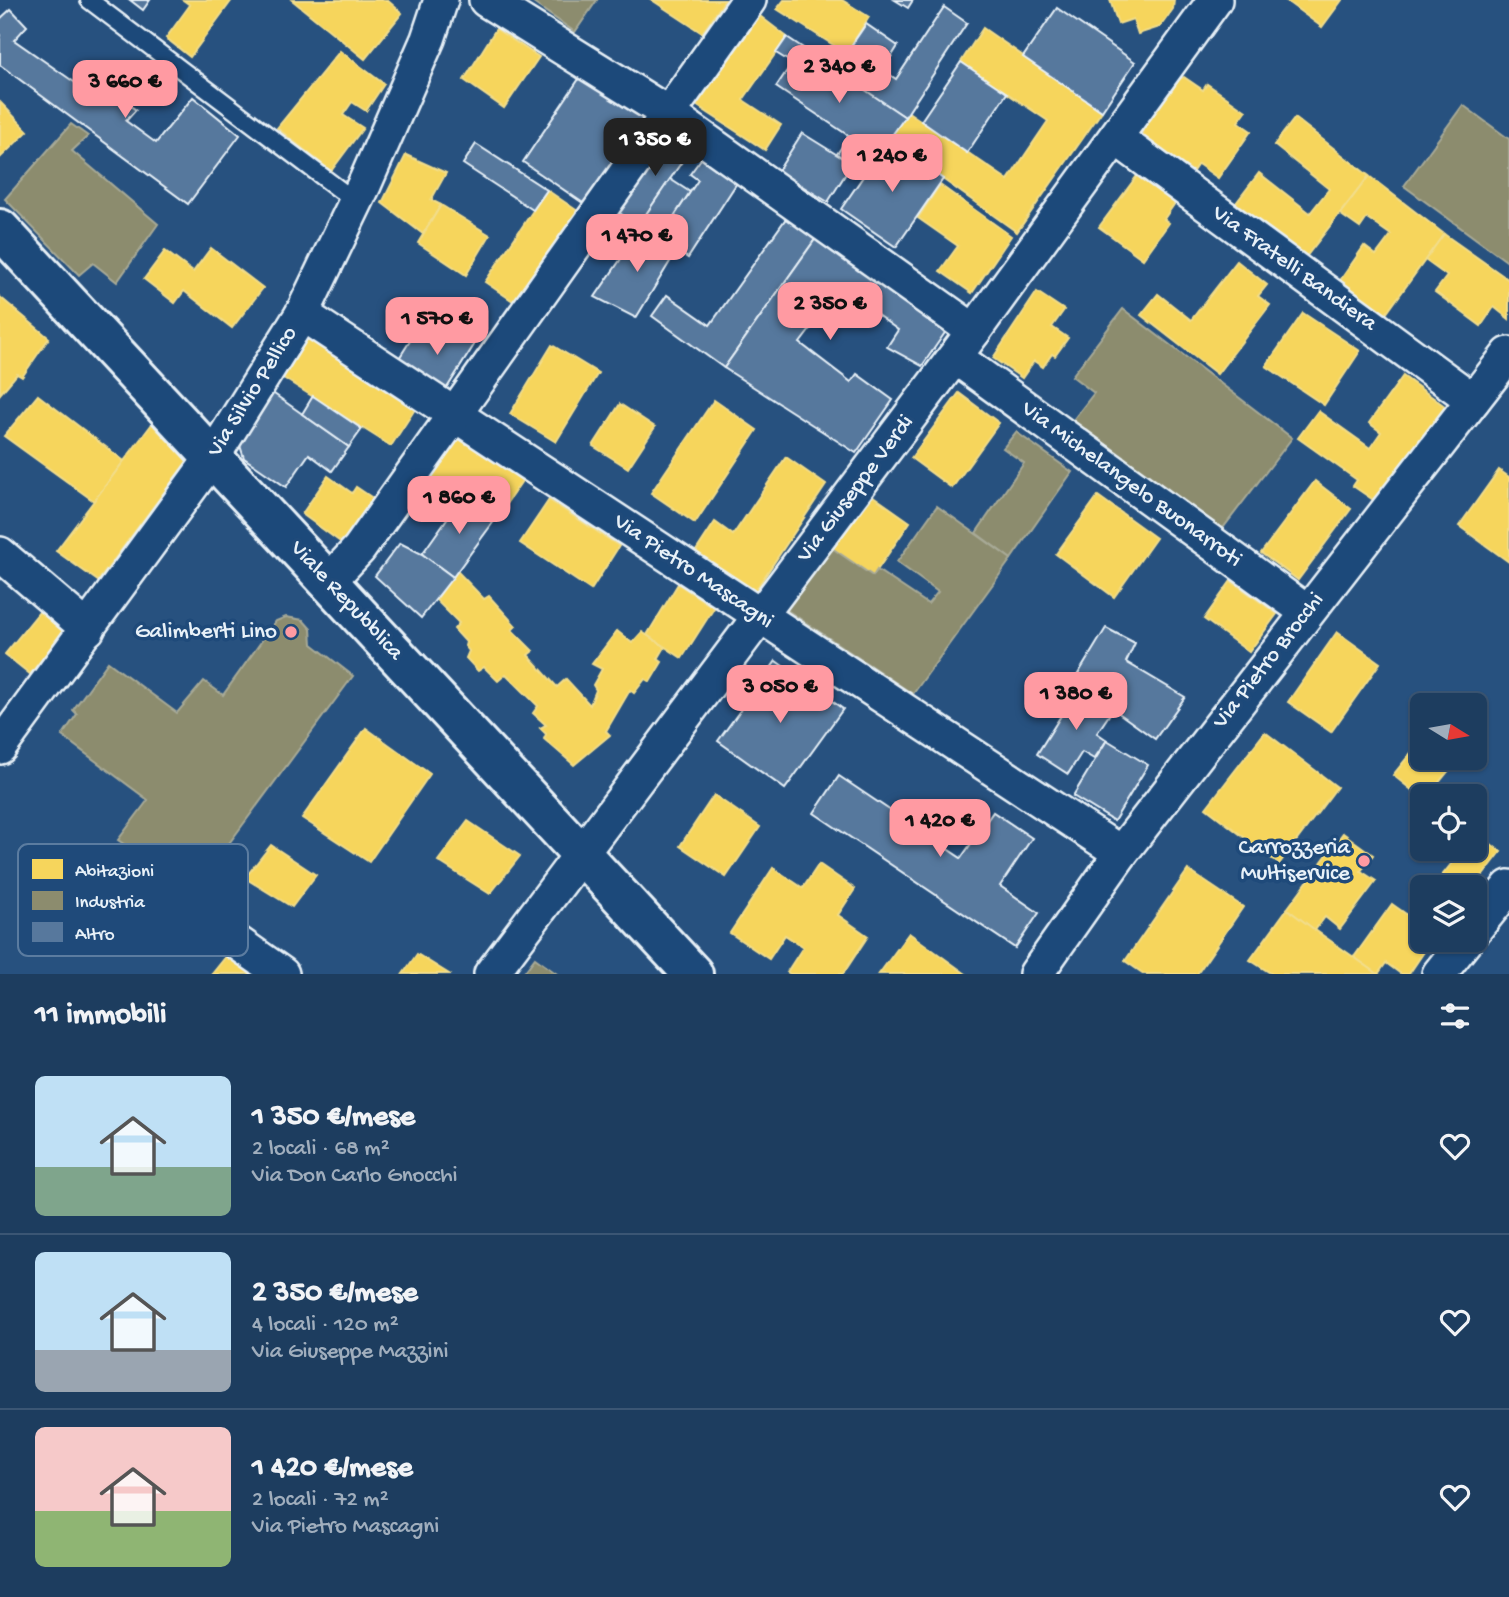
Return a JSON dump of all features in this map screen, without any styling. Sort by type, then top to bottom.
[{"type":"street","name":"Via Silvio Pellico","points":[[0,747],[212,458],[302,314],[356,202],[428,39],[441,0]]},
{"type":"street","points":[[486,0],[669,114],[974,331]]},
{"type":"street","points":[[328,582],[359,549],[749,0]]},
{"type":"street","name":"Via Giuseppe Verdi","points":[[491,974],[955,357],[1215,0]]},
{"type":"street","name":"Via Fratelli Bandiera","points":[[1116,138],[1473,400]]},
{"type":"street","name":"Viale Repubblica","points":[[0,229],[693,974]]},
{"type":"street","name":"Via Pietro Mascagni","points":[[302,314],[1121,853]]},
{"type":"street","name":"Via Pietro Brocchi","points":[[1036,974],[1121,853],[1509,354]]},
{"type":"street","name":"Via Michelangelo Buonarroti","points":[[955,357],[1307,612]]},
{"type":"street","points":[[0,554],[88,629]]},
{"type":"street","points":[[1487,914],[1509,887]]},
{"type":"street","points":[[248,950],[282,974]]},
{"type":"street","points":[[1438,974],[1456,952]]},
{"type":"lane","points":[[89,0],[356,202]]},
{"type":"building: Abitazioni","points":[[183,0],[232,0],[190,57],[166,38],[190,5]]},
{"type":"building: Abitazioni","points":[[292,0],[387,0],[402,13],[365,59]]},
{"type":"building: Abitazioni","points":[[652,0],[725,0],[702,33]]},
{"type":"building: Abitazioni","points":[[784,0],[842,0],[869,17],[846,53],[777,9]]},
{"type":"building: Abitazioni","points":[[1110,0],[1174,0],[1173,9],[1160,27],[1138,34],[1133,19],[1118,24]]},
{"type":"building: Abitazioni","points":[[1285,0],[1342,0],[1322,27]]},
{"type":"building: Abitazioni","points":[[756,13],[787,37],[743,100],[781,125],[765,150],[696,105]]},
{"type":"building: Abitazioni","points":[[983,28],[1102,111],[1017,232],[888,140],[908,112],[1008,180],[1048,121],[961,62]]},
{"type":"building: Abitazioni","points":[[496,29],[539,57],[504,108],[464,80]]},
{"type":"building: Abitazioni","points":[[340,51],[384,84],[366,111],[352,102],[343,115],[363,128],[331,171],[277,128]]},
{"type":"building: Abitazioni","points":[[1184,77],[1203,90],[1207,84],[1246,111],[1238,122],[1251,131],[1218,178],[1198,164],[1191,174],[1145,141],[1140,120],[1170,82]]},
{"type":"building: Abitazioni","points":[[0,102],[28,131],[0,158]]},
{"type":"building: Abitazioni","points":[[1295,118],[1369,176],[1305,258],[1236,203],[1259,173],[1310,213],[1329,189],[1274,145]]},
{"type":"building: Abitazioni","points":[[406,155],[446,173],[431,200],[441,205],[423,234],[382,203]]},
{"type":"building: Abitazioni","points":[[1137,176],[1175,203],[1164,219],[1169,223],[1143,259],[1099,227]]},
{"type":"building: Abitazioni","points":[[1369,176],[1444,234],[1383,318],[1337,285],[1364,246],[1376,255],[1391,235],[1367,218],[1360,228],[1340,214]]},
{"type":"building: Abitazioni","points":[[940,185],[1011,236],[972,293],[940,271],[958,246],[918,218]]},
{"type":"building: Abitazioni","points":[[547,190],[579,212],[516,303],[485,282]]},
{"type":"building: Abitazioni","points":[[441,205],[490,235],[466,275],[418,243]]},
{"type":"building: Abitazioni","points":[[1444,234],[1509,280],[1509,319],[1494,307],[1481,326],[1435,292],[1447,276],[1425,260]]},
{"type":"building: Abitazioni","points":[[211,248],[263,288],[232,328],[184,291],[175,303],[144,279],[165,251],[193,272]]},
{"type":"building: Abitazioni","points":[[1237,261],[1267,285],[1258,296],[1270,305],[1217,374],[1141,315],[1158,294],[1191,320]]},
{"type":"building: Abitazioni","points":[[1037,292],[1064,310],[1052,327],[1068,338],[1043,367],[1034,361],[1022,378],[993,358]]},
{"type":"building: Abitazioni","points":[[0,297],[49,338],[22,377],[17,374],[0,394]]},
{"type":"building: Abitazioni","points":[[1303,313],[1360,351],[1324,405],[1266,366]]},
{"type":"building: Abitazioni","points":[[303,334],[417,406],[391,446],[277,374]]},
{"type":"building: Abitazioni","points":[[552,345],[598,373],[556,442],[510,414]]},
{"type":"building: Abitazioni","points":[[1403,376],[1446,407],[1378,503],[1353,486],[1357,480],[1298,438],[1318,411],[1370,448],[1381,432],[1369,423]]},
{"type":"building: Abitazioni","points":[[959,393],[999,423],[952,488],[911,458]]},
{"type":"building: Abitazioni","points":[[38,395],[124,461],[94,501],[4,436]]},
{"type":"building: Abitazioni","points":[[714,400],[757,430],[695,523],[651,493]]},
{"type":"building: Abitazioni","points":[[620,404],[655,427],[628,468],[593,446]]},
{"type":"building: Abitazioni","points":[[152,424],[187,461],[98,581],[56,551]]},
{"type":"building: Abitazioni","points":[[454,428],[526,475],[497,517],[425,472]]},
{"type":"building: Abitazioni","points":[[786,457],[826,485],[753,594],[694,554],[715,522],[733,535]]},
{"type":"building: Abitazioni","points":[[1499,470],[1509,477],[1509,562],[1459,526]]},
{"type":"building: Abitazioni","points":[[328,476],[352,493],[356,487],[377,501],[346,546],[302,514]]},
{"type":"building: Abitazioni","points":[[1315,481],[1351,509],[1298,580],[1261,553]]},
{"type":"building: Abitazioni","points":[[866,491],[910,522],[873,576],[829,546]]},
{"type":"building: Abitazioni","points":[[1098,496],[1156,538],[1114,597],[1056,554]]},
{"type":"building: Abitazioni","points":[[549,500],[619,546],[591,590],[520,543]]},
{"type":"building: Abitazioni","points":[[457,571],[484,599],[489,596],[516,626],[512,630],[533,651],[528,655],[557,687],[566,679],[590,705],[596,690],[593,685],[602,669],[592,664],[617,631],[632,643],[642,632],[665,647],[658,659],[662,662],[650,682],[645,679],[634,693],[630,690],[606,731],[610,735],[574,765],[544,739],[546,734],[540,728],[546,725],[533,713],[538,706],[506,674],[498,681],[484,667],[478,671],[466,658],[469,651],[465,646],[466,642],[454,629],[459,623],[436,600]]},
{"type":"building: Abitazioni","points":[[1231,581],[1277,614],[1249,652],[1204,619]]},
{"type":"building: Abitazioni","points":[[678,584],[714,608],[682,658],[647,635]]},
{"type":"building: Abitazioni","points":[[40,611],[64,632],[30,674],[5,654]]},
{"type":"building: Abitazioni","points":[[1337,632],[1380,663],[1331,732],[1288,702]]},
{"type":"building: Abitazioni","points":[[366,728],[430,774],[369,862],[302,818]]},
{"type":"building: Abitazioni","points":[[1265,732],[1337,787],[1279,864],[1206,808]]},
{"type":"building: Abitazioni","points":[[1410,754],[1410,770],[1449,770],[1438,784],[1410,784],[1410,789],[1393,775]]},
{"type":"building: Abitazioni","points":[[714,795],[760,827],[726,877],[680,846]]},
{"type":"building: Abitazioni","points":[[468,821],[520,856],[490,894],[438,861]]},
{"type":"building: Abitazioni","points":[[1343,833],[1373,855],[1361,871],[1376,881],[1340,929],[1325,917],[1315,930],[1287,909]]},
{"type":"building: Abitazioni","points":[[1487,841],[1501,852],[1483,875],[1442,875],[1454,861],[1487,861]]},
{"type":"building: Abitazioni","points":[[271,845],[316,875],[292,907],[248,880],[248,874]]},
{"type":"building: Abitazioni","points":[[819,864],[855,889],[838,915],[868,936],[843,974],[790,974],[787,972],[803,947],[785,935],[769,959],[730,933],[773,868],[803,888]]},
{"type":"building: Abitazioni","points":[[1188,870],[1243,907],[1197,974],[1144,974],[1125,961]]},
{"type":"building: Abitazioni","points":[[1392,904],[1410,917],[1410,952],[1424,952],[1409,974],[1401,974],[1386,963],[1378,974],[1354,957]]},
{"type":"building: Abitazioni","points":[[1287,909],[1378,974],[1272,974],[1250,960]]},
{"type":"building: Abitazioni","points":[[909,933],[966,974],[879,974]]},
{"type":"building: Abitazioni","points":[[417,954],[449,974],[403,974]]},
{"type":"building: Abitazioni","points":[[226,956],[231,956],[258,974],[212,974]]},
{"type":"building: Industria","points":[[529,0],[597,0],[575,32]]},
{"type":"building: Industria","points":[[1463,105],[1509,139],[1509,263],[1404,186]]},
{"type":"building: Industria","points":[[71,124],[88,136],[72,151],[158,224],[117,282],[93,263],[79,275],[5,199]]},
{"type":"building: Industria","points":[[1123,309],[1292,438],[1220,532],[1073,420],[1094,393],[1072,376]]},
{"type":"building: Industria","points":[[1016,432],[1072,472],[1011,559],[976,533],[1024,463],[1003,448]]},
{"type":"building: Industria","points":[[937,506],[1011,559],[913,694],[784,608],[829,546],[873,576],[877,570],[928,604],[938,592],[897,562]]},
{"type":"building: Industria","points":[[286,617],[303,620],[311,629],[312,644],[353,676],[229,844],[124,844],[118,840],[148,800],[62,736],[77,714],[73,710],[108,662],[177,713],[204,681],[223,695],[276,621]]},
{"type":"building: Industria","points":[[535,958],[557,974],[523,974]]},
{"type":"building: Altro","points":[[130,0],[150,0],[143,10]]},
{"type":"building: Altro","points":[[895,0],[913,0],[908,8]]},
{"type":"building: Altro","points":[[944,7],[967,23],[905,117],[834,71],[866,24],[898,46],[883,70],[896,79]]},
{"type":"building: Altro","points":[[1057,8],[1135,62],[1102,111],[1023,57]]},
{"type":"building: Altro","points":[[11,9],[27,26],[14,40],[77,84],[86,73],[136,110],[126,121],[156,143],[193,97],[240,135],[188,204],[0,65],[0,19]]},
{"type":"building: Altro","points":[[787,37],[905,117],[865,173],[837,154],[849,136],[776,87],[792,63],[776,53]]},
{"type":"building: Altro","points":[[961,62],[1007,93],[967,153],[921,121]]},
{"type":"building: Altro","points":[[583,73],[649,118],[589,207],[523,162]]},
{"type":"building: Altro","points":[[673,130],[694,144],[638,226],[617,211]]},
{"type":"building: Altro","points":[[802,133],[852,164],[828,202],[778,171]]},
{"type":"building: Altro","points":[[888,140],[943,179],[896,247],[841,209]]},
{"type":"building: Altro","points":[[476,144],[547,190],[533,210],[463,164]]},
{"type":"building: Altro","points":[[706,152],[742,175],[688,258],[659,239],[698,180],[690,174]]},
{"type":"building: Altro","points":[[670,179],[690,192],[659,239],[638,226]]},
{"type":"building: Altro","points":[[792,210],[821,231],[724,368],[652,316],[667,295],[710,325]]},
{"type":"building: Altro","points":[[642,228],[677,250],[636,318],[595,297]]},
{"type":"building: Altro","points":[[821,231],[951,324],[922,366],[887,347],[898,330],[841,289],[800,343],[851,382],[857,374],[893,400],[856,453],[724,368]]},
{"type":"building: Altro","points":[[446,329],[474,345],[445,391],[398,360],[415,333],[433,345]]},
{"type":"building: Altro","points":[[267,389],[349,447],[332,471],[309,454],[286,487],[244,458],[236,433]]},
{"type":"building: Altro","points":[[313,396],[362,429],[349,447],[302,414]]},
{"type":"building: Altro","points":[[463,496],[497,517],[453,577],[422,554]]},
{"type":"building: Altro","points":[[400,543],[422,554],[453,577],[421,618],[375,576]]},
{"type":"building: Altro","points":[[1106,628],[1135,643],[1126,662],[1185,697],[1155,739],[1072,684]]},
{"type":"building: Altro","points":[[776,661],[843,709],[785,789],[718,741]]},
{"type":"building: Altro","points":[[1079,687],[1113,709],[1097,733],[1107,740],[1094,759],[1082,752],[1068,774],[1037,754]]},
{"type":"building: Altro","points":[[1107,740],[1148,765],[1114,821],[1073,796]]},
{"type":"building: Altro","points":[[839,776],[961,858],[993,812],[1032,838],[1000,886],[1039,913],[1015,948],[814,813]]},
{"type":"place","name":"Galimberti Lino","points":[[291,632]]},
{"type":"place","name":"Carrozzeria Multiservice","points":[[1364,861]]}]
